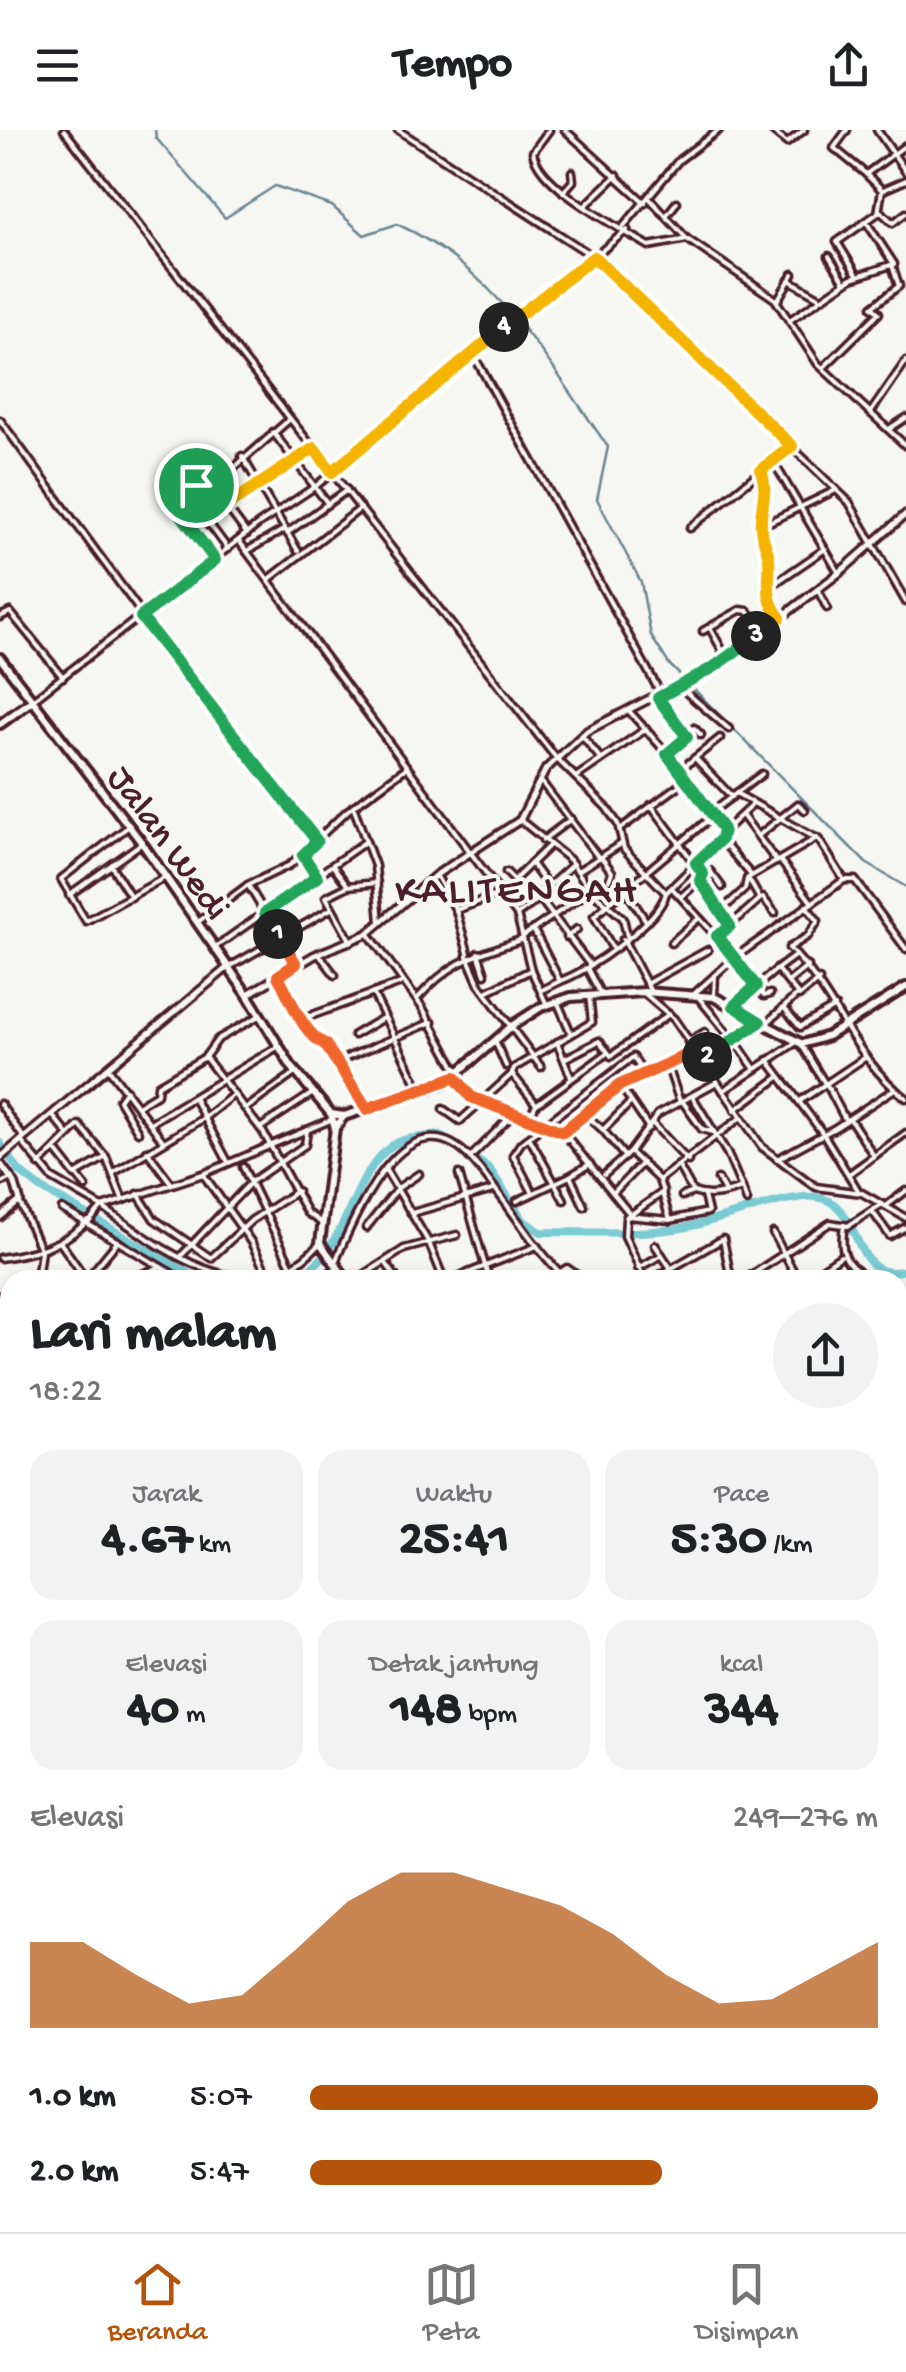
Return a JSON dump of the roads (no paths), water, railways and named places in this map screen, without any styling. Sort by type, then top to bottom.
[{"type":"main road","name":"Jalan Wedi","points":[[0,658],[2,670],[33,700],[142,843],[248,994],[295,1073],[332,1116]]},
{"type":"main road","points":[[1,720],[33,700]]},
{"type":"main road","points":[[341,1270],[321,1244],[335,1128],[332,1116],[343,1117],[457,1076],[513,1025],[547,1004],[588,995],[646,990],[714,996],[798,1044],[820,1040],[906,986]]},
{"type":"main road","points":[[335,1128],[343,1117]]},
{"type":"street","points":[[64,130],[556,758],[606,807],[620,829],[621,844],[666,893]]},
{"type":"street","points":[[398,130],[594,257],[852,506],[906,602]]},
{"type":"street","points":[[549,130],[534,155],[540,170],[564,192],[654,247],[687,239]]},
{"type":"street","points":[[565,130],[666,216],[687,239],[777,301],[823,368],[906,446]]},
{"type":"street","points":[[33,700],[247,534],[316,486],[522,312],[594,257],[625,228],[679,160],[719,130]]},
{"type":"street","points":[[772,130],[787,143],[804,130]]},
{"type":"street","points":[[847,130],[834,148],[882,190]]},
{"type":"street","points":[[877,130],[906,172]]},
{"type":"street","points":[[866,174],[906,145]]},
{"type":"street","points":[[564,192],[573,181],[572,172]]},
{"type":"street","points":[[584,207],[617,174]]},
{"type":"street","points":[[882,190],[906,180]]},
{"type":"street","points":[[858,276],[837,242],[878,213],[882,190]]},
{"type":"street","points":[[666,216],[677,202]]},
{"type":"street","points":[[878,213],[893,223],[906,213]]},
{"type":"street","points":[[823,368],[879,313],[872,306],[874,302],[899,286],[893,258],[866,222]]},
{"type":"street","points":[[829,256],[845,282]]},
{"type":"street","points":[[788,322],[845,282],[892,266]]},
{"type":"street","points":[[777,301],[791,277],[819,297]]},
{"type":"street","points":[[473,354],[660,697],[685,735],[685,740],[667,754]]},
{"type":"street","points":[[871,412],[906,361]]},
{"type":"street","points":[[887,430],[906,418]]},
{"type":"street","points":[[212,487],[242,456],[290,419]]},
{"type":"street","points":[[0,420],[142,616],[317,841]]},
{"type":"street","points":[[272,432],[328,504]]},
{"type":"street","points":[[690,528],[792,446]]},
{"type":"street","points":[[195,532],[314,448]]},
{"type":"street","points":[[242,456],[299,552]]},
{"type":"street","points":[[773,461],[839,573]]},
{"type":"street","points":[[761,470],[767,494],[760,526],[769,603],[780,618]]},
{"type":"street","points":[[215,560],[174,505],[201,478],[247,534]]},
{"type":"street","points":[[247,552],[347,490]]},
{"type":"street","points":[[760,526],[836,490]]},
{"type":"street","points":[[188,493],[199,506]]},
{"type":"street","points":[[268,580],[299,552],[361,508]]},
{"type":"street","points":[[248,994],[296,964],[368,932],[436,875],[520,820],[556,758],[582,736],[727,659],[839,573],[906,514]]},
{"type":"street","points":[[207,521],[228,549]]},
{"type":"street","points":[[239,541],[518,915],[531,970],[547,1004]]},
{"type":"street","points":[[770,588],[824,548]]},
{"type":"street","points":[[818,590],[826,608]]},
{"type":"street","points":[[703,631],[744,610],[763,630]]},
{"type":"street","points":[[0,617],[8,612],[14,616],[63,677]]},
{"type":"street","points":[[710,628],[727,659]]},
{"type":"street","points":[[681,686],[729,729]]},
{"type":"street","points":[[630,712],[682,769],[714,812],[723,832]]},
{"type":"street","points":[[685,735],[694,728],[700,736]]},
{"type":"street","points":[[574,778],[646,729]]},
{"type":"street","points":[[582,736],[601,760]]},
{"type":"street","points":[[682,769],[720,738]]},
{"type":"street","points":[[695,758],[734,795],[817,838],[844,880]]},
{"type":"street","points":[[197,922],[248,885],[303,855],[353,806],[406,768]]},
{"type":"street","points":[[612,948],[593,917],[762,774]]},
{"type":"street","points":[[620,829],[688,779]]},
{"type":"street","points":[[540,780],[612,872],[609,880]]},
{"type":"street","points":[[758,836],[798,804],[804,810]]},
{"type":"street","points":[[651,805],[695,864],[730,926]]},
{"type":"street","points":[[540,991],[589,967],[662,908],[666,893],[752,805]]},
{"type":"street","points":[[353,806],[376,883],[380,922]]},
{"type":"street","points":[[742,815],[779,861],[818,921],[808,936],[790,945],[820,980],[866,1058],[906,1098]]},
{"type":"street","points":[[542,841],[571,818]]},
{"type":"street","points":[[520,820],[573,864],[591,890],[627,925],[625,938],[646,990],[669,1014],[694,1052],[705,1059],[740,1118],[779,1158],[816,1187],[858,1193],[906,1218]]},
{"type":"street","points":[[129,826],[62,878],[87,922],[165,877]]},
{"type":"street","points":[[722,909],[744,889],[749,877],[817,838]]},
{"type":"street","points":[[721,839],[760,898],[775,913]]},
{"type":"street","points":[[214,948],[366,842]]},
{"type":"street","points":[[69,895],[142,843]]},
{"type":"street","points":[[578,872],[621,844]]},
{"type":"street","points":[[506,872],[514,880],[550,846]]},
{"type":"street","points":[[303,855],[317,877]]},
{"type":"street","points":[[531,863],[548,885]]},
{"type":"street","points":[[573,864],[538,895],[589,967],[600,996]]},
{"type":"street","points":[[111,866],[131,897]]},
{"type":"street","points":[[333,866],[348,886]]},
{"type":"street","points":[[680,898],[710,871],[722,887]]},
{"type":"street","points":[[436,875],[456,910],[468,956],[484,993],[513,1025],[541,1068]]},
{"type":"street","points":[[755,1070],[695,993],[735,959],[844,880],[855,880],[906,949]]},
{"type":"street","points":[[351,942],[326,897],[348,886],[376,883]]},
{"type":"street","points":[[248,885],[296,964]]},
{"type":"street","points":[[672,888],[717,936],[764,996],[770,994]]},
{"type":"street","points":[[625,889],[646,922]]},
{"type":"street","points":[[416,1000],[442,971],[468,956],[523,938],[591,890]]},
{"type":"street","points":[[456,910],[502,893]]},
{"type":"street","points":[[717,936],[760,898]]},
{"type":"street","points":[[518,915],[536,901]]},
{"type":"street","points":[[38,1270],[41,1251],[12,1178],[0,1160],[228,967],[331,909]]},
{"type":"street","points":[[670,943],[698,919]]},
{"type":"street","points":[[533,929],[560,981]]},
{"type":"street","points":[[567,937],[577,929]]},
{"type":"street","points":[[368,932],[432,1022],[465,1094],[563,1132],[615,1191],[627,1217],[626,1236],[638,1268],[662,1256]]},
{"type":"street","points":[[646,990],[708,950]]},
{"type":"street","points":[[478,953],[484,974]]},
{"type":"street","points":[[318,954],[335,975]]},
{"type":"street","points":[[734,1006],[796,954]]},
{"type":"street","points":[[788,982],[808,966]]},
{"type":"street","points":[[777,969],[797,995]]},
{"type":"street","points":[[484,993],[531,970]]},
{"type":"street","points":[[714,996],[716,975]]},
{"type":"street","points":[[278,976],[302,1019],[327,1053],[338,1061],[367,1109]]},
{"type":"street","points":[[705,1059],[762,1024],[820,980]]},
{"type":"street","points":[[302,1019],[401,983]]},
{"type":"street","points":[[373,993],[420,1090]]},
{"type":"street","points":[[442,1110],[458,1122],[512,1074],[515,1066],[593,1021],[588,995]]},
{"type":"street","points":[[557,1001],[571,1033]]},
{"type":"street","points":[[784,1008],[801,1027],[835,1007]]},
{"type":"street","points":[[564,1060],[599,1041],[611,1056],[669,1014]]},
{"type":"street","points":[[139,1105],[157,1093],[158,1085],[204,1057],[218,1039],[261,1015]]},
{"type":"street","points":[[354,1035],[384,1018]]},
{"type":"street","points":[[338,1061],[432,1022]]},
{"type":"street","points":[[688,1042],[705,1032]]},
{"type":"street","points":[[495,1042],[506,1066]]},
{"type":"street","points":[[558,1042],[572,1077]]},
{"type":"street","points":[[725,1089],[798,1044],[874,1156]]},
{"type":"street","points":[[152,1122],[279,1046]]},
{"type":"street","points":[[626,1046],[643,1073]]},
{"type":"street","points":[[563,1132],[620,1087],[694,1052]]},
{"type":"street","points":[[531,1117],[536,1104],[606,1054]]},
{"type":"street","points":[[204,1057],[260,1128],[309,1216],[322,1223]]},
{"type":"street","points":[[533,1193],[513,1155],[544,1124],[633,1057]]},
{"type":"street","points":[[800,1102],[866,1058]]},
{"type":"street","points":[[768,1060],[824,1135],[858,1193]]},
{"type":"street","points":[[667,1064],[682,1102],[702,1129],[716,1134]]},
{"type":"street","points":[[108,1068],[163,1141]]},
{"type":"street","points":[[246,1109],[295,1073]]},
{"type":"street","points":[[512,1074],[536,1104]]},
{"type":"street","points":[[736,1109],[780,1076]]},
{"type":"street","points":[[603,1176],[628,1155],[658,1114],[717,1082]]},
{"type":"street","points":[[620,1087],[650,1126],[688,1161]]},
{"type":"street","points":[[779,1158],[824,1135],[894,1089]]},
{"type":"street","points":[[126,1090],[119,1100],[138,1132]]},
{"type":"street","points":[[260,1128],[312,1093]]},
{"type":"street","points":[[113,1173],[204,1118],[234,1094]]},
{"type":"street","points":[[692,1096],[716,1134],[747,1200]]},
{"type":"street","points":[[194,1098],[228,1162]]},
{"type":"street","points":[[603,1130],[630,1103]]},
{"type":"street","points":[[0,1104],[38,1165],[58,1184],[203,1270],[210,1258],[242,1228],[297,1191]]},
{"type":"street","points":[[472,1156],[515,1112]]},
{"type":"street","points":[[52,1115],[67,1133]]},
{"type":"street","points":[[586,1115],[658,1180],[670,1220]]},
{"type":"street","points":[[0,1258],[41,1251],[122,1198],[202,1174],[332,1116]]},
{"type":"street","points":[[343,1117],[350,1125]]},
{"type":"street","points":[[658,1180],[740,1118]]},
{"type":"street","points":[[38,1165],[56,1150],[67,1133],[77,1125],[83,1126],[106,1157],[122,1198]]},
{"type":"street","points":[[180,1258],[189,1244],[252,1182],[306,1143],[306,1130]]},
{"type":"street","points":[[847,1175],[906,1133]]},
{"type":"street","points":[[529,1138],[564,1200]]},
{"type":"street","points":[[330,1270],[360,1206],[385,1170],[416,1140],[442,1142],[472,1156],[537,1246],[560,1270]]},
{"type":"street","points":[[56,1150],[86,1188]]},
{"type":"street","points":[[147,1151],[171,1184]]},
{"type":"street","points":[[76,1174],[106,1157]]},
{"type":"street","points":[[615,1191],[642,1163]]},
{"type":"street","points":[[518,1201],[590,1164]]},
{"type":"street","points":[[242,1167],[267,1209],[291,1266]]},
{"type":"street","points":[[679,1167],[693,1192]]},
{"type":"street","points":[[385,1170],[444,1270]]},
{"type":"street","points":[[202,1174],[242,1228],[264,1270]]},
{"type":"street","points":[[366,1228],[398,1188],[419,1174]]},
{"type":"street","points":[[460,1174],[488,1270]]},
{"type":"street","points":[[570,1176],[584,1206]]},
{"type":"street","points":[[0,1183],[12,1178]]},
{"type":"street","points":[[718,1179],[726,1194]]},
{"type":"street","points":[[682,1196],[693,1192],[704,1196],[726,1194],[742,1188]]},
{"type":"street","points":[[412,1213],[494,1189]]},
{"type":"street","points":[[760,1270],[830,1223],[848,1225],[906,1191]]},
{"type":"street","points":[[138,1194],[154,1218],[210,1258]]},
{"type":"street","points":[[627,1217],[662,1194]]},
{"type":"street","points":[[627,1217],[670,1220],[705,1215],[708,1208],[704,1196]]},
{"type":"street","points":[[0,1217],[20,1202]]},
{"type":"street","points":[[62,1209],[89,1221],[164,1270]]},
{"type":"street","points":[[872,1211],[890,1236],[906,1228]]},
{"type":"street","points":[[848,1225],[841,1245],[857,1270]]},
{"type":"street","points":[[773,1234],[792,1270]]},
{"type":"street","points":[[372,1270],[404,1249],[458,1235]]},
{"type":"street","points":[[665,1270],[723,1239],[729,1270]]},
{"type":"street","points":[[94,1270],[118,1241]]},
{"type":"street","points":[[60,1242],[79,1270]]},
{"type":"street","points":[[278,1270],[291,1266],[321,1244]]},
{"type":"street","points":[[655,1245],[670,1267]]},
{"type":"street","points":[[473,1270],[537,1246]]},
{"type":"street","points":[[821,1270],[841,1256]]},
{"type":"street","points":[[385,1262],[391,1270]]},
{"type":"street","points":[[152,1270],[160,1267]]},
{"type":"waterway","points":[[155,130],[156,138],[225,218],[275,186],[332,206],[364,235],[397,224],[432,243],[491,292],[541,351],[608,447],[597,499],[641,582],[651,636],[669,664],[866,863],[906,887]]},
{"type":"waterway","points":[[309,1270],[326,1254],[377,1160],[398,1142],[439,1135],[489,1168],[524,1221],[541,1232],[671,1230],[788,1200],[815,1197],[831,1202],[843,1213],[865,1255],[883,1270]]},
{"type":"waterway","points":[[0,1143],[19,1171],[42,1189],[183,1270]]},
{"type":"district","name":"KALITENGAH","points":[[517,886]]}]
